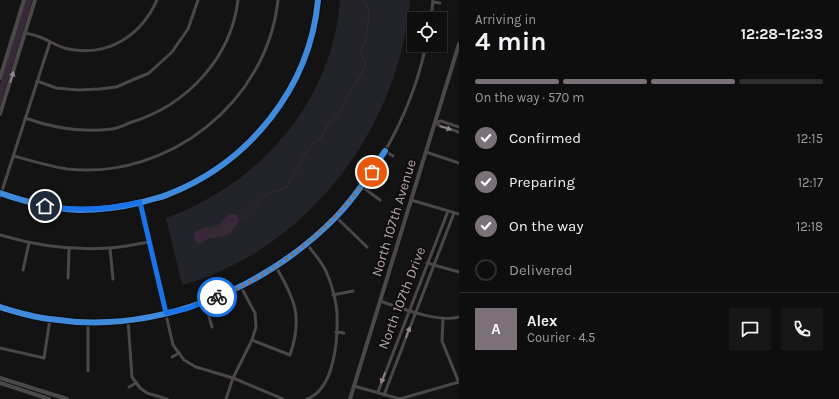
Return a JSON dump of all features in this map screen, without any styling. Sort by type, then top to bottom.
[{"type":"main road","points":[[0,78],[24,0]]},
{"type":"main road","points":[[0,114],[35,0]]},
{"type":"main road","name":"North 107th Avenue","points":[[350,399],[459,44]]},
{"type":"main road","points":[[0,378],[15,386],[49,399]]},
{"type":"main road","points":[[0,383],[67,399]]},
{"type":"street","points":[[26,33],[67,49],[82,51],[100,49],[118,43],[136,32],[146,20],[157,0]]},
{"type":"street","points":[[37,81],[56,88],[78,90],[100,89],[116,87],[149,73],[172,52],[188,29],[198,0]]},
{"type":"street","points":[[25,118],[61,128],[87,130],[113,128],[159,112],[180,99],[201,79],[213,64],[222,50],[237,9],[238,0]]},
{"type":"street","points":[[14,156],[41,164],[68,169],[95,169],[119,167],[139,162],[164,154],[187,142],[225,111],[240,95],[262,57],[269,40],[278,0]]},
{"type":"street","points":[[1,193],[34,204],[80,210],[110,208],[140,202],[167,195],[198,180],[227,162],[248,145],[262,130],[284,100],[304,62],[312,38],[318,0]]},
{"type":"street","points":[[432,12],[433,1],[440,3]]},
{"type":"street","points":[[0,197],[50,42]]},
{"type":"street","points":[[0,307],[50,320],[105,323],[128,320],[186,309],[241,287],[276,266],[306,243],[336,216],[362,186],[385,152],[401,121],[412,93],[424,52]]},
{"type":"street","points":[[435,122],[441,121],[459,127]]},
{"type":"street","points":[[435,122],[440,126],[459,132]]},
{"type":"street","points":[[385,152],[393,156]]},
{"type":"street","points":[[426,152],[459,163]]},
{"type":"street","points":[[362,186],[380,200]]},
{"type":"street","points":[[410,200],[459,214]]},
{"type":"street","points":[[140,202],[173,345],[184,360],[196,368],[248,383],[273,397],[283,399]]},
{"type":"street","name":"North 107th Drive","points":[[378,392],[448,210]]},
{"type":"street","name":"North 107th Drive","points":[[384,394],[454,212]]},
{"type":"street","points":[[336,216],[367,246]]},
{"type":"street","points":[[0,235],[29,244],[69,249],[110,248],[149,242]]},
{"type":"street","points":[[306,243],[326,271],[337,313],[336,343],[332,363],[326,382],[310,399]]},
{"type":"street","points":[[24,270],[29,244]]},
{"type":"street","points":[[110,248],[112,279]]},
{"type":"street","points":[[68,278],[69,249]]},
{"type":"street","points":[[427,263],[459,272]]},
{"type":"street","points":[[252,340],[290,355],[295,340],[297,326],[296,307],[288,287],[276,266]]},
{"type":"street","points":[[226,399],[233,378],[252,340],[256,327],[255,314],[241,287]]},
{"type":"street","points":[[333,295],[353,291]]},
{"type":"street","points":[[380,301],[436,318],[458,317],[457,312]]},
{"type":"street","points":[[205,302],[212,327]]},
{"type":"street","points":[[354,386],[400,399],[459,382],[442,341],[443,318]]},
{"type":"street","points":[[0,348],[44,358],[50,320]]},
{"type":"street","points":[[128,320],[132,377],[140,388],[147,393],[167,399]]},
{"type":"street","points":[[88,322],[88,371]]},
{"type":"street","points":[[336,332],[344,333]]},
{"type":"street","points":[[172,357],[179,353]]},
{"type":"street","points":[[129,387],[136,383]]},
{"type":"shaded area","points":[[25,0],[32,0],[0,106],[0,83]]},
{"type":"shaded area","points":[[340,0],[410,0],[402,48],[387,94],[366,137],[339,177],[307,213],[269,244],[228,268],[182,285],[166,218],[200,203],[231,184],[260,161],[285,134],[306,105],[323,72],[334,37]]},
{"type":"shaded area","points":[[230,213],[237,215],[239,219],[236,226],[229,234],[207,239],[200,244],[195,241],[194,234],[196,231],[217,225]]},
{"type":"waterway","points":[[239,219],[247,215],[268,194],[288,185],[306,152],[317,140],[322,137],[327,125],[340,113],[346,98],[361,75],[365,64],[360,51],[366,39],[369,13],[363,0]]},
{"type":"cycle path","points":[[0,193],[49,207],[80,210],[112,208],[143,202],[169,194],[198,180],[225,162],[250,141],[271,118],[289,91],[303,63],[313,32],[318,0]]},
{"type":"cycle path","points":[[0,307],[44,318],[89,322],[128,320],[167,313],[205,302],[241,286],[275,266],[307,243],[336,217],[350,201],[385,151]]},
{"type":"way so far","points":[[217,297],[241,287],[276,266],[306,243],[336,216],[372,172]]},
{"type":"route","points":[[45,206],[80,210],[103,209],[140,202],[166,313],[186,309],[217,297]]}]
